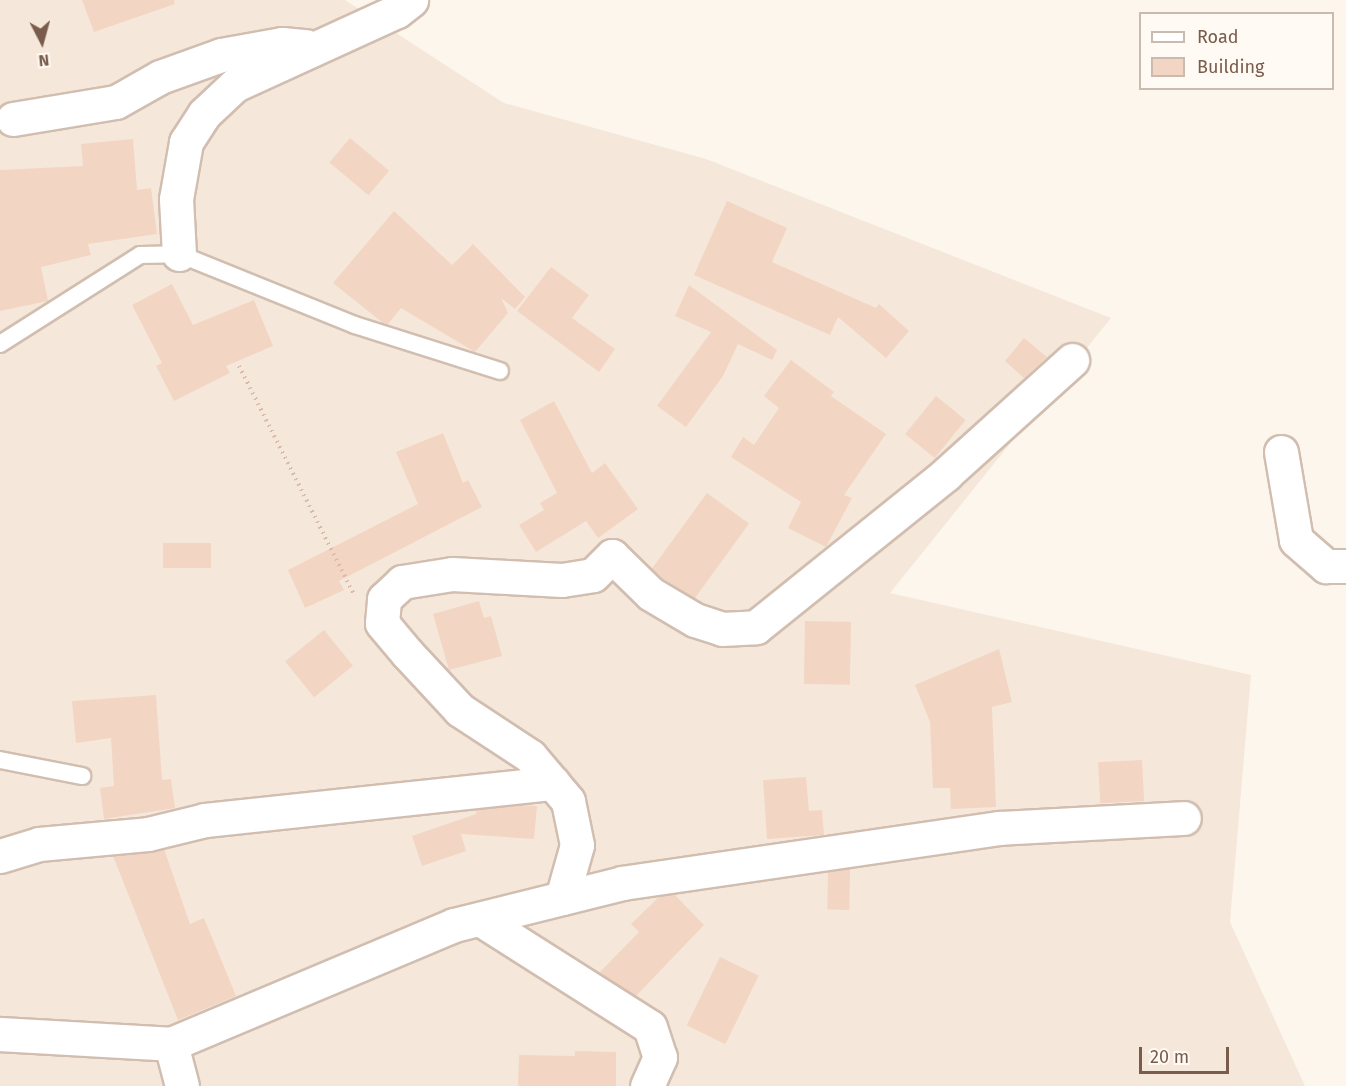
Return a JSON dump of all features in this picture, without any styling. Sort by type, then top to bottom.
[{"type":"street","points":[[179,254],[176,199],[186,142],[204,114],[235,86],[398,11],[411,0]]},
{"type":"street","points":[[13,119],[116,102],[160,77],[221,55],[282,44],[317,47]]},
{"type":"street","points":[[562,898],[577,845],[568,801],[530,756],[460,710],[382,623],[384,599],[402,582],[452,574],[562,580],[593,575],[612,556],[651,594],[695,620],[722,629],[756,627],[946,474],[1072,360]]},
{"type":"street","points":[[1281,452],[1296,540],[1326,566],[1346,566]]},
{"type":"street","points":[[0,856],[39,844],[148,834],[205,820],[553,783]]},
{"type":"street","points":[[0,1034],[171,1044],[454,925],[622,883],[999,828],[1184,818]]},
{"type":"street","points":[[480,919],[650,1027],[660,1058],[646,1086]]},
{"type":"street","points":[[171,1044],[182,1086]]},
{"type":"lane","points":[[0,344],[140,255],[179,254],[356,325],[500,371]]},
{"type":"lane","points":[[0,760],[82,776]]},
{"type":"path","points":[[239,366],[360,608],[382,623]]},
{"type":"shaded area","points":[[0,0],[345,0],[504,103],[706,159],[1111,318],[890,593],[1251,675],[1230,922],[1305,1086],[0,1086]]},
{"type":"building","points":[[82,0],[174,0],[175,4],[94,32]]},
{"type":"building","points":[[350,138],[389,171],[368,195],[329,163]]},
{"type":"building","points":[[133,139],[137,190],[151,188],[157,234],[88,244],[91,255],[41,267],[48,301],[0,311],[0,170],[83,166],[81,144]]},
{"type":"building","points":[[727,201],[787,228],[772,262],[876,308],[879,304],[909,331],[886,358],[838,317],[830,335],[694,275]]},
{"type":"building","points":[[394,211],[452,265],[473,244],[525,297],[515,309],[501,298],[508,313],[475,352],[401,308],[388,324],[383,323],[333,283]]},
{"type":"building","points":[[551,267],[589,295],[572,318],[615,349],[599,372],[517,311]]},
{"type":"building","points":[[172,284],[193,325],[254,300],[273,346],[226,366],[230,373],[174,401],[156,366],[162,363],[132,305]]},
{"type":"building","points":[[689,285],[777,350],[772,360],[738,344],[723,376],[686,427],[657,406],[711,332],[675,316]]},
{"type":"building","points":[[1024,338],[1047,357],[1024,378],[1005,361]]},
{"type":"building","points":[[791,360],[834,392],[831,396],[886,434],[844,495],[852,498],[826,547],[788,528],[801,502],[731,457],[743,437],[754,445],[779,408],[764,396]]},
{"type":"building","points":[[936,396],[966,420],[935,458],[905,434]]},
{"type":"building","points":[[554,401],[592,473],[605,463],[638,509],[598,538],[586,521],[536,552],[519,525],[544,510],[540,503],[557,493],[520,420]]},
{"type":"building","points":[[443,433],[463,483],[468,480],[482,507],[339,581],[344,590],[305,608],[288,570],[418,504],[396,452]]},
{"type":"building","points":[[707,493],[749,524],[693,600],[651,570]]},
{"type":"building","points":[[163,543],[211,543],[211,568],[163,568]]},
{"type":"building","points":[[479,601],[484,618],[491,616],[502,656],[449,670],[433,614]]},
{"type":"building","points":[[805,621],[851,622],[850,685],[804,684]]},
{"type":"building","points":[[324,630],[353,666],[314,697],[285,661]]},
{"type":"building","points":[[999,649],[1012,702],[992,707],[996,807],[951,809],[950,788],[933,788],[930,722],[915,685]]},
{"type":"building","points":[[156,695],[162,780],[171,779],[175,808],[104,819],[100,788],[114,786],[111,738],[76,743],[72,701]]},
{"type":"building","points":[[1142,760],[1144,801],[1100,803],[1098,762]]},
{"type":"building","points":[[806,777],[809,811],[822,810],[824,835],[767,839],[763,780]]},
{"type":"building","points":[[521,805],[537,806],[534,839],[461,834],[466,851],[422,866],[412,836],[476,814],[477,810]]},
{"type":"building","points":[[164,849],[190,924],[204,918],[236,996],[178,1020],[113,856]]},
{"type":"building","points":[[828,869],[850,869],[849,910],[827,910]]},
{"type":"building","points":[[674,894],[704,925],[636,996],[599,973],[639,932],[631,924],[659,897]]},
{"type":"building","points":[[720,957],[759,976],[725,1044],[687,1025]]},
{"type":"building","points":[[575,1051],[616,1052],[616,1086],[518,1086],[519,1055],[575,1056]]}]
